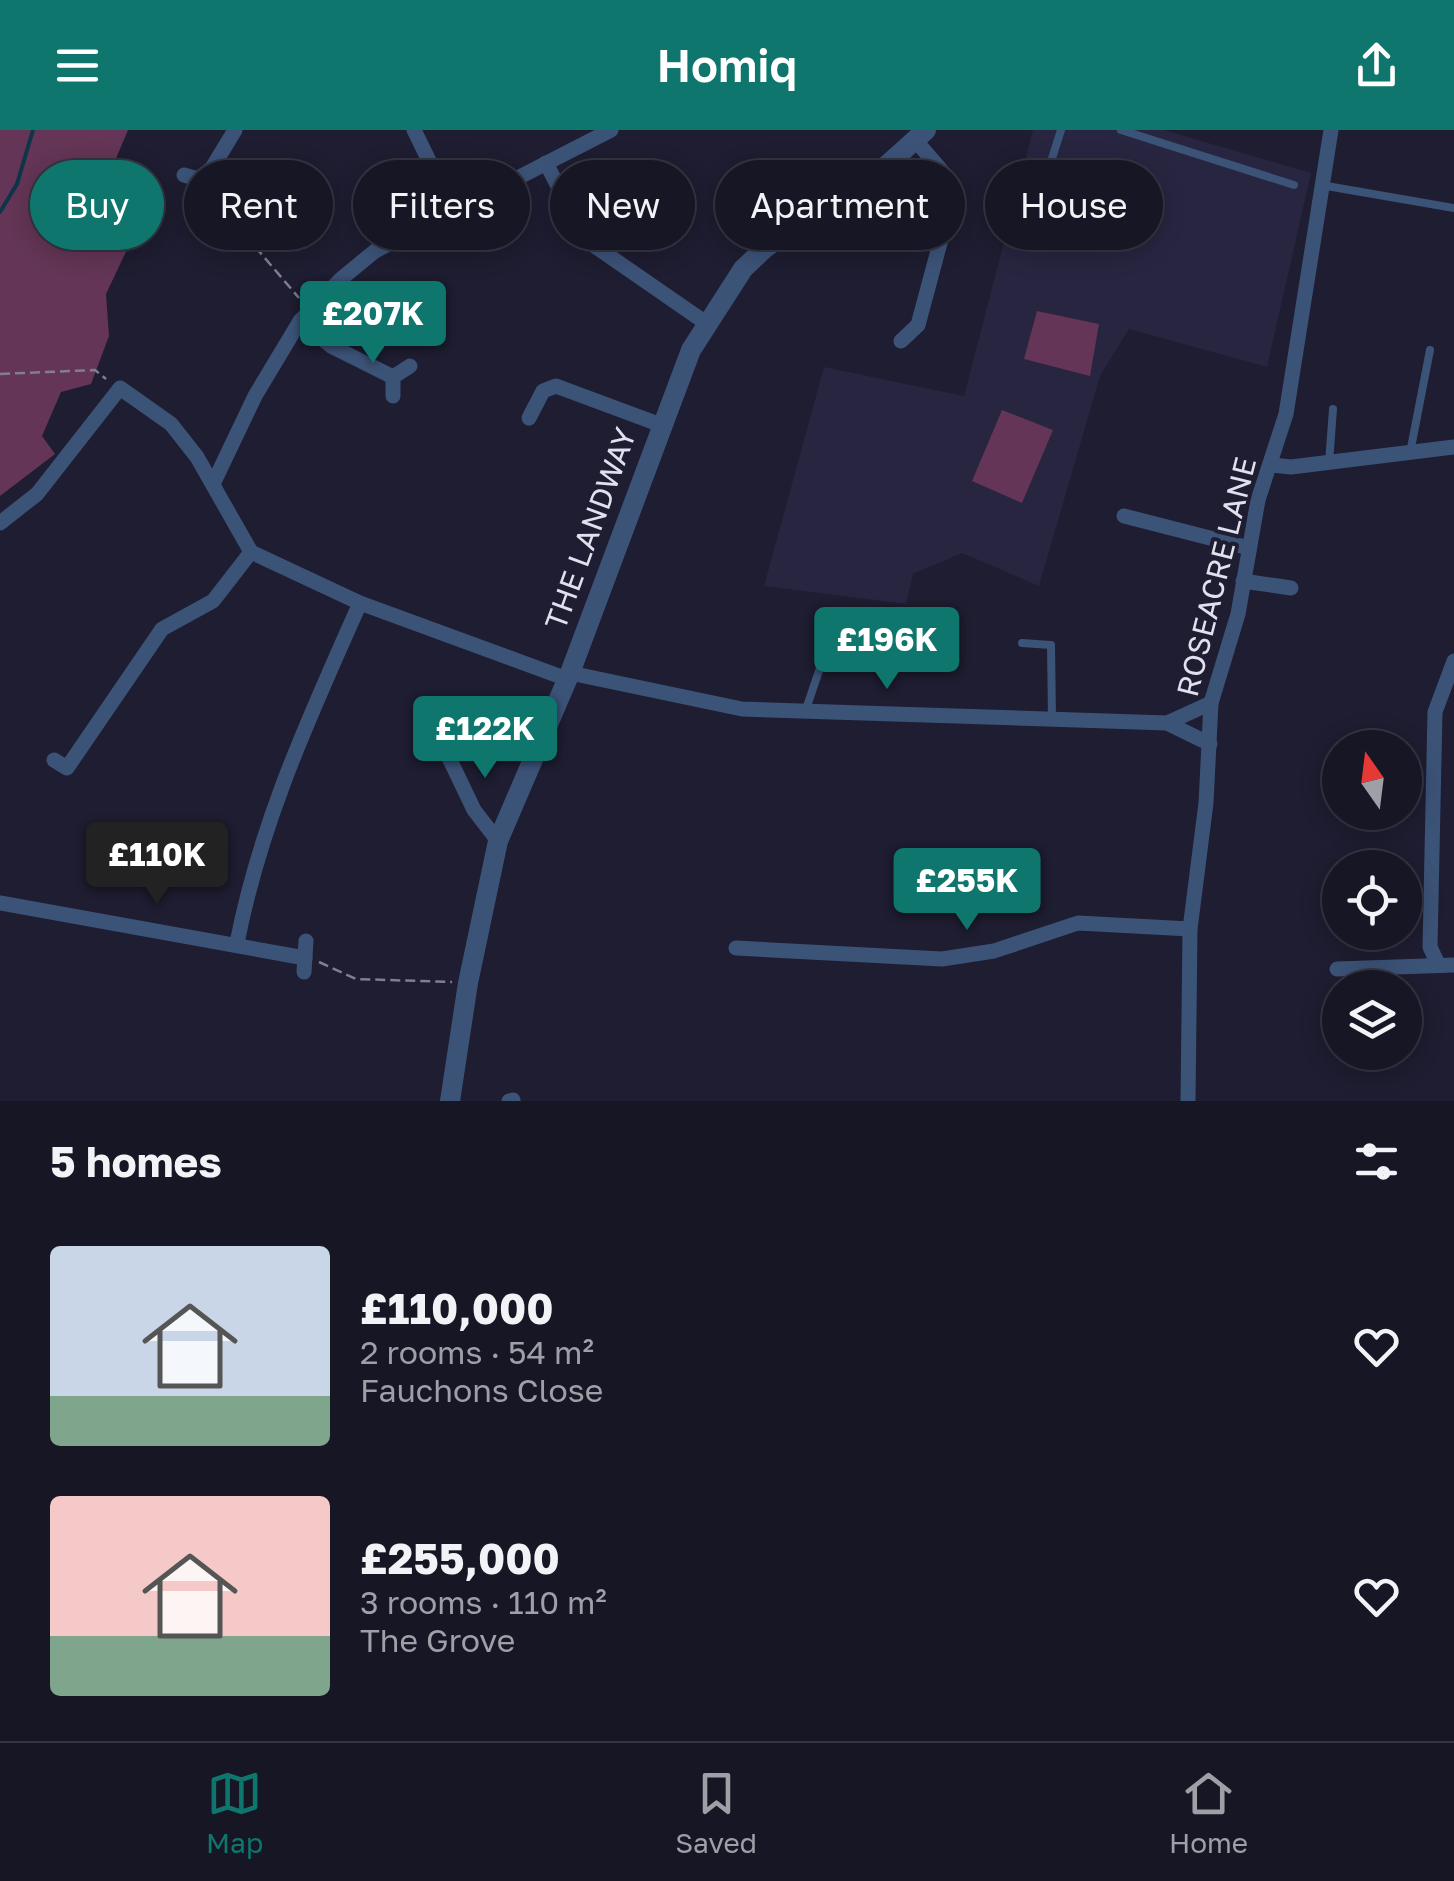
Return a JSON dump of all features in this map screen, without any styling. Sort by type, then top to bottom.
[{"type":"street","points":[[217,160],[235,130]]},
{"type":"street","points":[[414,130],[429,160]]},
{"type":"street","points":[[530,171],[611,130]]},
{"type":"street","name":"ROSEACRE LANE","points":[[1188,1101],[1190,929],[1212,703],[1232,638],[1258,500],[1286,414],[1331,130]]},
{"type":"street","points":[[901,341],[918,325],[951,202],[947,178],[922,136]]},
{"type":"street","name":"THE LANDWAY","points":[[450,1101],[468,983],[498,841],[568,676],[661,424],[706,323],[743,269],[765,248],[922,136]]},
{"type":"street","points":[[546,162],[586,240],[608,260],[706,323]]},
{"type":"street","points":[[214,484],[255,396],[304,316],[379,250]]},
{"type":"street","points":[[304,316],[330,346],[393,377]]},
{"type":"street","points":[[393,377],[410,366]]},
{"type":"street","points":[[393,377],[394,396]]},
{"type":"street","points":[[530,418],[534,402],[556,386],[661,424]]},
{"type":"street","points":[[0,523],[36,494],[120,388],[170,424],[214,484],[250,552],[360,602],[568,676],[710,706],[1167,723],[1210,744]]},
{"type":"street","points":[[1272,465],[1328,463],[1454,447]]},
{"type":"street","points":[[1124,516],[1249,548]]},
{"type":"street","points":[[54,760],[67,768],[162,629],[213,601],[250,552]]},
{"type":"street","points":[[1243,581],[1291,588]]},
{"type":"street","points":[[237,943],[251,869],[268,815],[360,602]]},
{"type":"street","points":[[1437,962],[1430,948],[1435,712],[1454,661]]},
{"type":"street","points":[[1167,723],[1212,703]]},
{"type":"street","points":[[441,741],[474,810],[498,841]]},
{"type":"street","points":[[0,902],[305,957]]},
{"type":"street","points":[[736,948],[942,959],[994,951],[1078,923],[1190,929]]},
{"type":"street","points":[[1337,969],[1437,962],[1454,965]]},
{"type":"lane","points":[[1052,160],[1061,130]]},
{"type":"lane","points":[[1121,130],[1294,185]]},
{"type":"lane","points":[[1321,185],[1454,208]]},
{"type":"lane","points":[[1410,454],[1430,350]]},
{"type":"lane","points":[[1328,463],[1333,408]]},
{"type":"lane","points":[[805,712],[837,618]]},
{"type":"lane","points":[[1022,643],[1051,644],[1052,719]]},
{"type":"path","points":[[257,250],[304,316]]},
{"type":"path","points":[[0,374],[94,370],[120,388]]},
{"type":"path","points":[[305,957],[339,968],[356,980],[468,983]]},
{"type":"shaded area","points":[[0,130],[128,130],[115,160],[30,160],[30,250],[127,250],[106,294],[109,336],[91,384],[61,392],[42,436],[55,454],[0,496]]},
{"type":"shaded area","points":[[1033,130],[1164,130],[1311,173],[1267,367],[1129,329],[1100,376],[1039,586],[962,553],[913,574],[906,604],[764,586],[824,367],[964,396],[1002,250],[1163,250],[1163,160],[1025,160]]},
{"type":"shaded area","points":[[1037,311],[1099,324],[1090,376],[1024,359]]},
{"type":"shaded area","points":[[1002,410],[1053,430],[1022,503],[972,481]]},
{"type":"waterway","points":[[0,212],[17,184],[33,130]]}]
